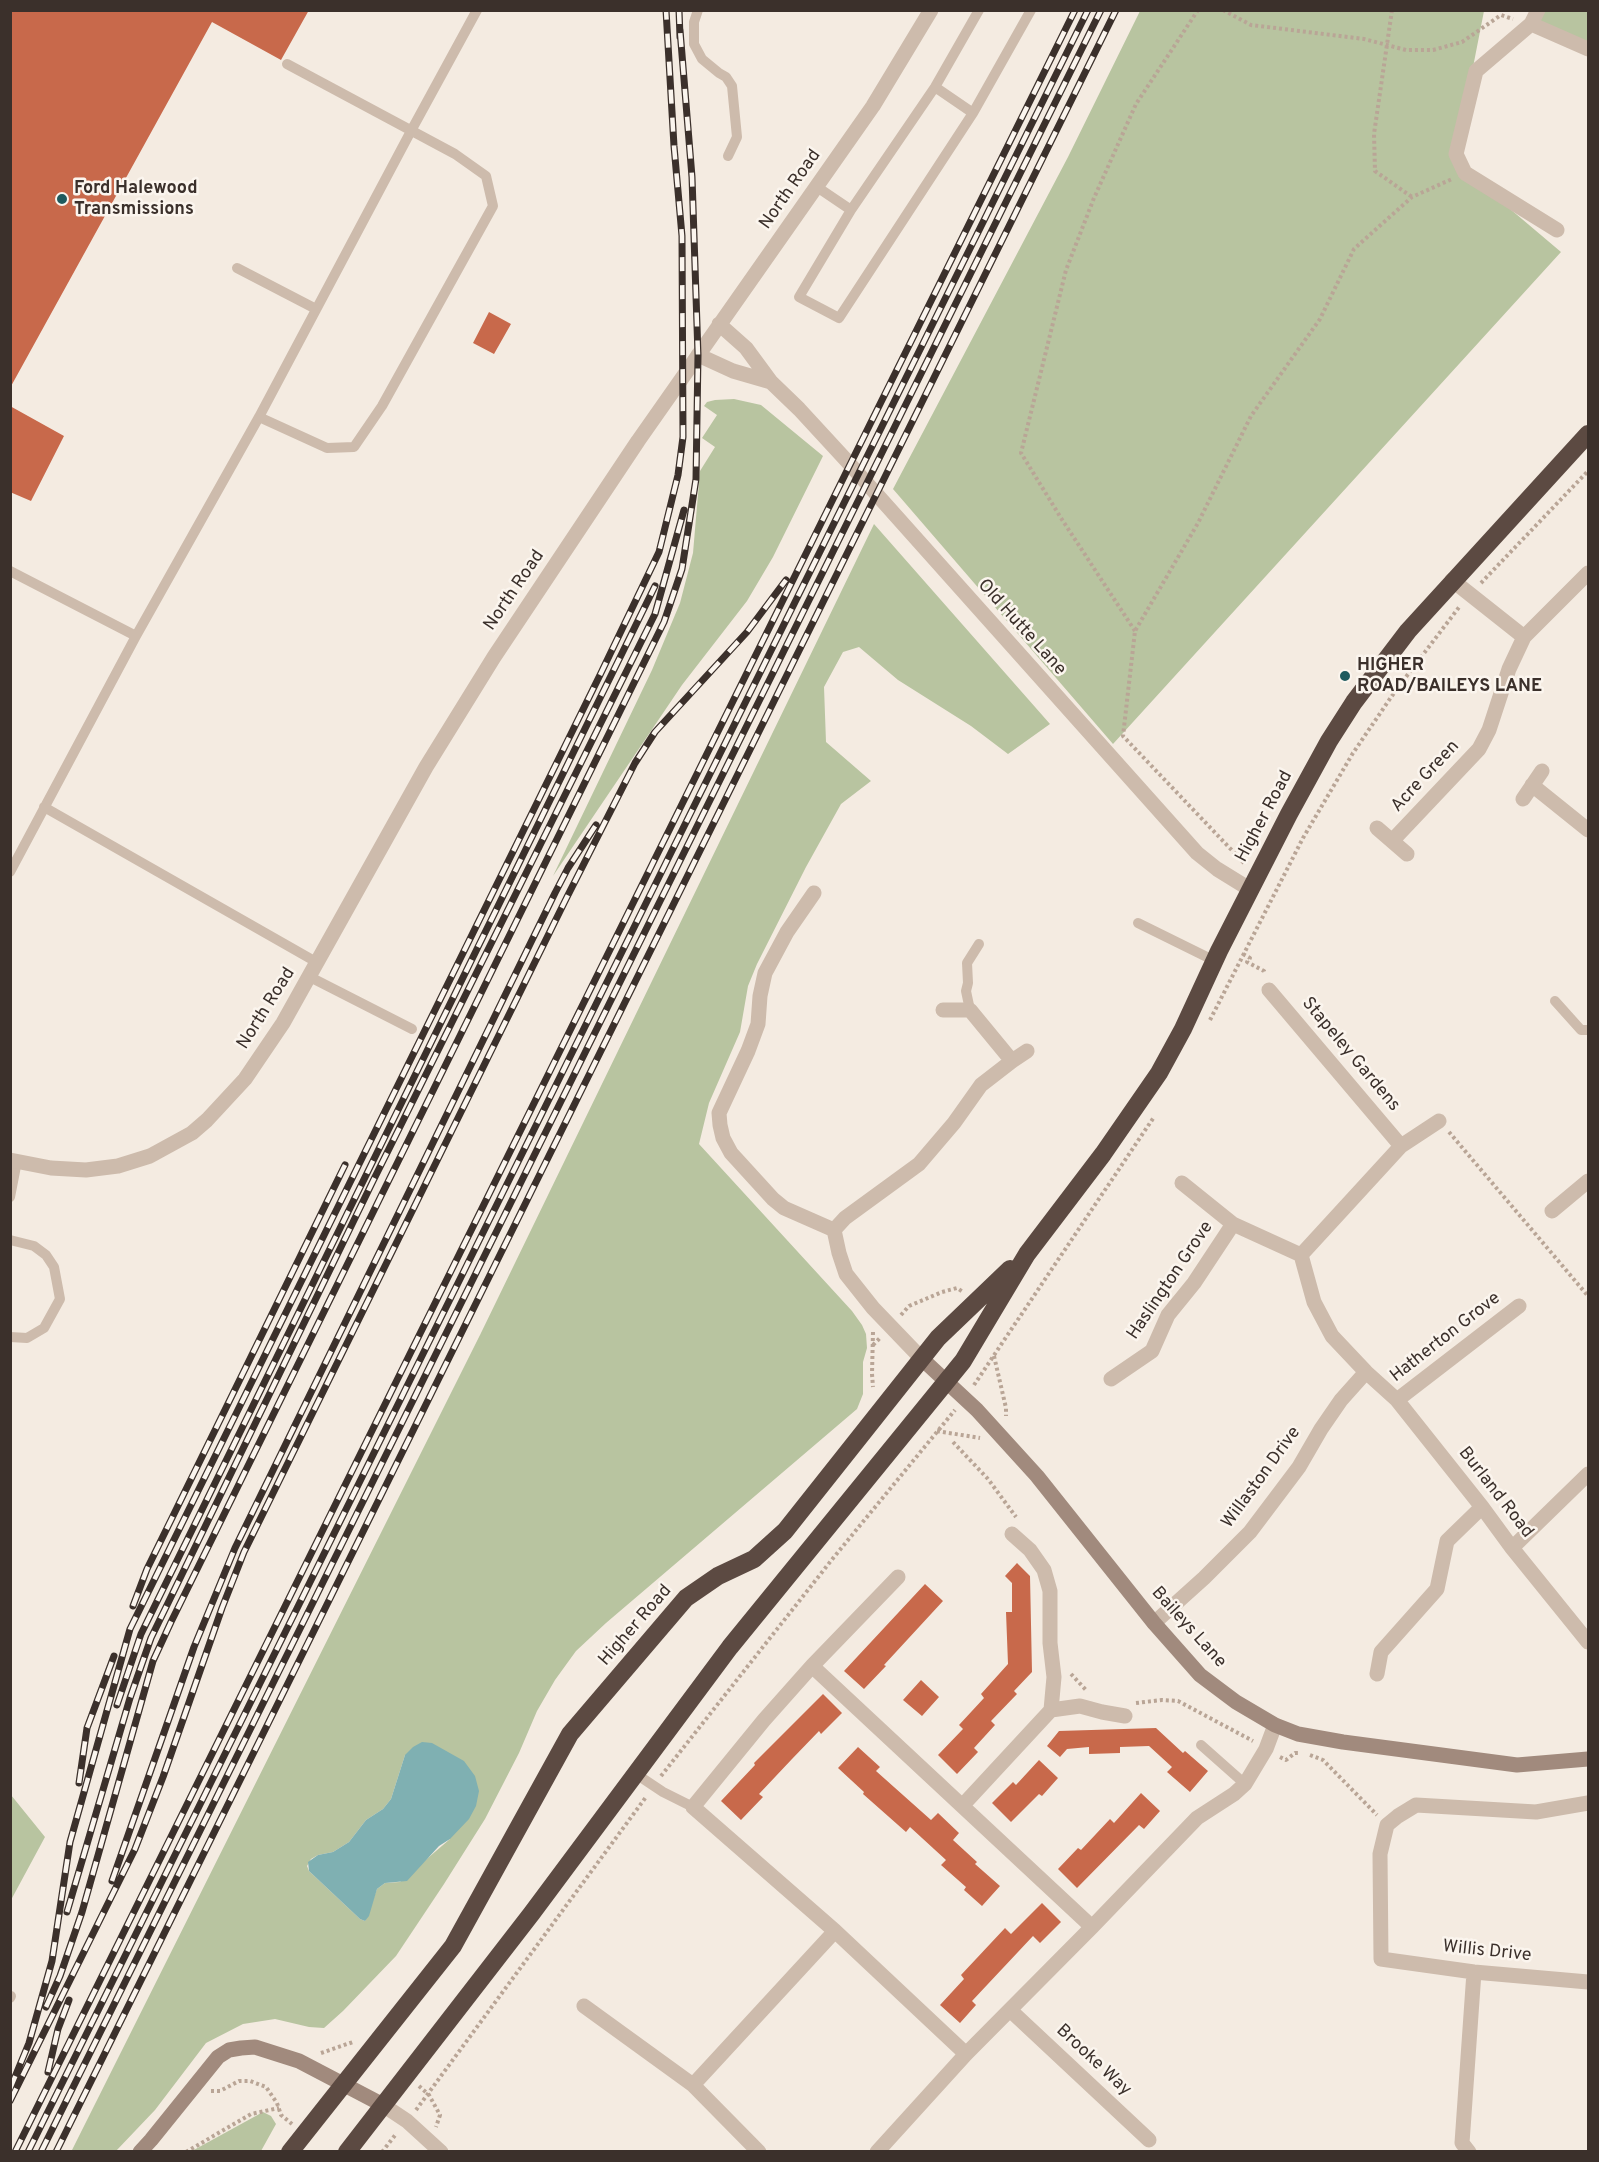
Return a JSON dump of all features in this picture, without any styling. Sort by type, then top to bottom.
[{"type":"highway","name":"Higher Road","points":[[347,2151],[532,1913],[730,1647],[963,1361],[1027,1254],[1103,1154],[1159,1073],[1254,883],[1329,741],[1354,702],[1384,660],[1452,580],[1588,434]]},
{"type":"highway","name":"Higher Road","points":[[290,2151],[453,1946],[570,1734],[686,1598],[718,1576],[754,1559],[785,1531],[938,1338],[1027,1254]]},
{"type":"street","name":"North Road","points":[[14,1160],[51,1168],[86,1170],[118,1166],[150,1156],[172,1146],[207,1120],[246,1079],[284,1023],[426,767],[462,708],[638,441],[702,353],[719,324],[873,106],[931,10]]},
{"type":"street","points":[[1557,230],[1465,173],[1456,154],[1476,71],[1535,17],[1588,49]]},
{"type":"street","name":"Old Hutte Lane","points":[[719,324],[746,348],[771,382],[846,460],[1197,853],[1217,869],[1254,883]]},
{"type":"street","name":"Old Hutte Lane","points":[[702,353],[733,371],[771,382]]},
{"type":"street","name":"Acre Green","points":[[1392,841],[1479,749],[1489,730],[1509,669],[1524,637],[1588,573]]},
{"type":"street","points":[[1452,580],[1524,637]]},
{"type":"street","points":[[1523,799],[1542,771]]},
{"type":"street","points":[[1532,785],[1549,796],[1588,830]]},
{"type":"street","points":[[1377,828],[1407,854]]},
{"type":"street","points":[[814,893],[787,932],[765,973],[760,996],[758,1024],[719,1113],[723,1138],[731,1153],[772,1199],[784,1208],[834,1230]]},
{"type":"street","name":"Stapeley Gardens","points":[[1269,990],[1401,1146]]},
{"type":"street","points":[[942,1010],[969,1010],[1012,1061]]},
{"type":"street","points":[[834,1230],[845,1218],[919,1164],[954,1123],[981,1085],[1028,1051]]},
{"type":"street","points":[[1182,1183],[1233,1224],[1301,1255],[1401,1146],[1439,1121]]},
{"type":"street","points":[[1552,1211],[1588,1180]]},
{"type":"street","name":"Haslington Grove","points":[[1111,1379],[1152,1351],[1168,1315],[1194,1282],[1233,1224]]},
{"type":"street","points":[[834,1230],[846,1274],[873,1308],[921,1358]]},
{"type":"street","name":"Burland Road","points":[[1301,1255],[1314,1302],[1332,1336],[1397,1400],[1588,1642]]},
{"type":"street","name":"Hatherton Grove","points":[[1397,1400],[1519,1306]]},
{"type":"street","name":"Baileys Lane","points":[[921,1358],[977,1410],[1037,1476],[1154,1623],[1200,1675],[1236,1702],[1275,1725],[1298,1734],[1343,1742],[1517,1765],[1588,1759]]},
{"type":"street","name":"Willaston Drive","points":[[1154,1623],[1250,1532],[1299,1467],[1341,1400],[1366,1372]]},
{"type":"street","points":[[1512,1548],[1588,1474]]},
{"type":"street","points":[[1377,1674],[1381,1652],[1437,1589],[1446,1541],[1482,1507]]},
{"type":"street","points":[[1016,1528],[1044,1570],[1050,1591],[1050,1643],[1054,1677],[1052,1710]]},
{"type":"street","points":[[898,1577],[812,1666],[764,1720],[693,1807],[835,1931],[966,2054]]},
{"type":"street","points":[[812,1666],[963,1804],[1092,1928]]},
{"type":"street","points":[[963,1804],[1052,1710],[1080,1706],[1102,1712],[1127,1709]]},
{"type":"street","points":[[877,2151],[966,2054],[1092,1928],[1197,1818],[1234,1794],[1245,1784],[1266,1749],[1275,1725]]},
{"type":"street","points":[[1387,1825],[1416,1805],[1536,1812],[1588,1803]]},
{"type":"street","name":"Willis Drive","points":[[1387,1825],[1380,1854],[1381,1959],[1474,1972],[1588,1982]]},
{"type":"street","points":[[693,2085],[835,1931]]},
{"type":"street","points":[[1469,2151],[1462,2143],[1474,1972]]},
{"type":"street","points":[[584,2006],[693,2085],[759,2151]]},
{"type":"street","name":"Brooke Way","points":[[1010,2010],[1149,2140]]},
{"type":"street","points":[[140,2151],[218,2057],[230,2050],[255,2047],[299,2061],[382,2105],[407,2121],[441,2151]]},
{"type":"lane","points":[[10,872],[136,636],[259,417],[477,10]]},
{"type":"lane","points":[[698,10],[694,22],[694,44],[702,59],[726,77],[732,86],[737,137],[728,156]]},
{"type":"lane","points":[[979,10],[935,87],[851,210],[799,297],[839,318],[973,113],[1031,10]]},
{"type":"lane","points":[[259,417],[327,448],[354,447],[382,406],[493,206],[486,176],[455,154],[287,64]]},
{"type":"lane","points":[[935,87],[973,113]]},
{"type":"lane","points":[[817,187],[851,210]]},
{"type":"lane","points":[[237,268],[316,309]]},
{"type":"lane","points":[[10,571],[136,636]]},
{"type":"lane","points":[[44,807],[412,1029]]},
{"type":"lane","points":[[1138,923],[1215,961]]},
{"type":"lane","points":[[969,1010],[966,991],[967,963],[979,944]]},
{"type":"lane","points":[[1555,1001],[1581,1030],[1588,1030]]},
{"type":"lane","points":[[10,1197],[14,1160]]},
{"type":"lane","points":[[10,1240],[34,1246],[46,1255],[54,1267],[60,1299],[44,1328],[27,1338],[10,1337]]},
{"type":"lane","points":[[1201,1745],[1245,1784]]},
{"type":"lane","points":[[636,1774],[663,1792],[693,1807]]},
{"type":"path","points":[[1135,631],[1060,518],[1021,453],[1066,270],[1094,198],[1136,104],[1198,10]]},
{"type":"path","points":[[1223,10],[1251,25],[1364,39],[1406,50],[1433,50],[1462,42],[1501,15],[1535,17]]},
{"type":"path","points":[[1392,10],[1374,134],[1375,171],[1412,197]]},
{"type":"path","points":[[1254,883],[1123,736],[1135,631],[1197,523],[1251,416],[1320,319],[1354,249],[1412,197],[1465,173]]},
{"type":"path","points":[[1269,990],[1264,971],[1247,962],[1250,958],[1243,957],[1303,838],[1353,753],[1396,690],[1451,617],[1588,471]]},
{"type":"path","points":[[1439,1121],[1588,1296]]},
{"type":"path","points":[[872,1394],[874,1386],[873,1345]]},
{"type":"path","points":[[937,1431],[1006,1442],[1006,1407],[994,1355]]},
{"type":"path","points":[[953,1442],[988,1479],[1016,1528]]},
{"type":"path","points":[[1066,1666],[1077,1682],[1093,1695]]},
{"type":"path","points":[[1127,1709],[1162,1700],[1178,1701],[1253,1742]]},
{"type":"path","points":[[1286,1760],[1295,1752],[1323,1760],[1387,1825]]},
{"type":"path","points":[[329,2050],[361,2040]]},
{"type":"path","points":[[190,2091],[220,2091],[239,2081],[250,2081],[266,2088],[281,2115]]},
{"type":"path","points":[[186,2151],[251,2114],[279,2108]]},
{"type":"green space","points":[[1140,11],[1484,11],[1456,154],[1477,181],[1561,252],[1113,744],[893,489],[1068,157]]},
{"type":"green space","points":[[1538,11],[1588,11],[1588,56],[1531,24]]},
{"type":"green space","points":[[734,399],[761,405],[823,456],[773,557],[747,601],[682,685],[553,876],[652,670],[680,603],[693,553],[700,471],[715,447],[702,438],[717,415],[704,406],[707,402],[715,400]]},
{"type":"green space","points":[[874,524],[1050,724],[1008,754],[971,726],[898,680],[859,647],[843,652],[824,687],[826,742],[871,781],[841,804],[757,964],[748,986],[740,1032],[709,1103],[699,1144],[852,1311],[862,1325],[866,1334],[867,1348],[863,1362],[863,1394],[857,1409],[576,1651],[555,1680],[537,1711],[519,1753],[485,1819],[444,1884],[396,1956],[343,2011],[324,2028],[275,2019],[243,2024],[206,2043],[155,2110],[116,2151],[71,2152],[480,1335]],"holes":[[[405,1755],[450,1839],[400,1882],[385,1883],[377,1889],[365,1921],[360,1919],[309,1871],[307,1866],[311,1859],[333,1852],[349,1842],[366,1820],[383,1809],[391,1799]]]},
{"type":"green space","points":[[11,1795],[45,1837],[11,1900]]},
{"type":"green space","points":[[263,2112],[271,2116],[276,2124],[261,2151],[192,2151]]},
{"type":"water","points":[[422,1742],[432,1743],[464,1761],[475,1776],[479,1791],[476,1806],[469,1819],[450,1839],[439,1846],[407,1881],[385,1883],[377,1889],[369,1916],[365,1921],[360,1919],[309,1871],[308,1862],[318,1855],[333,1852],[349,1842],[366,1820],[383,1809],[391,1799],[405,1755]]},
{"type":"building","name":"Ford Halewood Transmissions","points":[[10,10],[309,10],[281,60],[212,22],[10,388]]},
{"type":"building","points":[[489,312],[511,324],[494,354],[473,343]]},
{"type":"building","points":[[10,406],[64,436],[31,501],[10,492]]},
{"type":"building","points":[[1017,1563],[1030,1576],[1032,1672],[1014,1691],[1017,1694],[991,1721],[995,1725],[974,1748],[978,1752],[957,1774],[938,1755],[963,1729],[959,1725],[984,1698],[981,1694],[1008,1664],[1006,1612],[1012,1612],[1012,1583],[1005,1576]]},
{"type":"building","points":[[925,1584],[943,1601],[864,1689],[844,1671]]},
{"type":"building","points":[[921,1680],[939,1697],[922,1716],[903,1700]]},
{"type":"building","points":[[823,1694],[842,1713],[821,1734],[819,1731],[792,1759],[759,1794],[763,1797],[741,1820],[721,1801],[755,1765],[754,1763]]},
{"type":"building","points":[[1156,1728],[1183,1753],[1185,1751],[1208,1771],[1190,1792],[1167,1772],[1172,1767],[1149,1746],[1120,1747],[1120,1753],[1089,1754],[1089,1747],[1067,1749],[1060,1757],[1047,1746],[1059,1731]]},
{"type":"building","points":[[858,1747],[880,1767],[876,1771],[931,1820],[938,1813],[959,1833],[953,1840],[1000,1886],[982,1906],[964,1890],[966,1887],[941,1865],[946,1860],[910,1827],[906,1832],[838,1768]]},
{"type":"building","points":[[1039,1760],[1058,1778],[1042,1796],[1039,1794],[1011,1822],[992,1803],[1013,1782],[1016,1785]]},
{"type":"building","points":[[1141,1793],[1160,1811],[1144,1829],[1139,1825],[1077,1888],[1058,1869],[1078,1848],[1081,1850],[1110,1819],[1114,1823]]},
{"type":"building","points":[[1042,1903],[1061,1922],[1040,1943],[1033,1936],[972,2001],[976,2005],[960,2023],[940,2005],[964,1979],[961,1975],[1005,1928],[1011,1934]]},
{"type":"railway","points":[[10,2089],[29,2043],[52,1961],[70,1842],[130,1629],[659,552],[678,475],[683,437],[682,236],[666,10]]},
{"type":"railway","points":[[679,10],[680,37]]},
{"type":"railway","points":[[15,2152],[1075,10]]},
{"type":"railway","points":[[28,2152],[1088,10]]},
{"type":"railway","points":[[41,2152],[1101,10]]},
{"type":"railway","points":[[56,2152],[1116,10]]},
{"type":"railway","points":[[46,2007],[60,1976],[82,1912],[153,1661],[664,622],[682,569],[696,479],[698,355],[692,177],[680,30]]},
{"type":"railway","points":[[67,1912],[130,1698],[151,1638],[373,1181],[655,614],[684,510]]},
{"type":"railway","points":[[10,2101],[135,1849],[244,1552],[635,763],[655,732],[747,632],[786,580]]},
{"type":"railway","points":[[117,1705],[141,1634],[655,586]]},
{"type":"railway","points":[[112,1881],[194,1647],[235,1548],[555,893],[596,825]]},
{"type":"railway","points":[[133,1606],[147,1569],[345,1165]]},
{"type":"railway","points":[[79,1783],[87,1728],[114,1656]]},
{"type":"railway","points":[[48,2072],[58,2029],[69,2000]]},
{"type":"place","name":"Ford Halewood Transmissions","points":[[62,199]]},
{"type":"place","name":"HIGHER ROAD/BAILEYS LANE","points":[[1345,676]]}]
